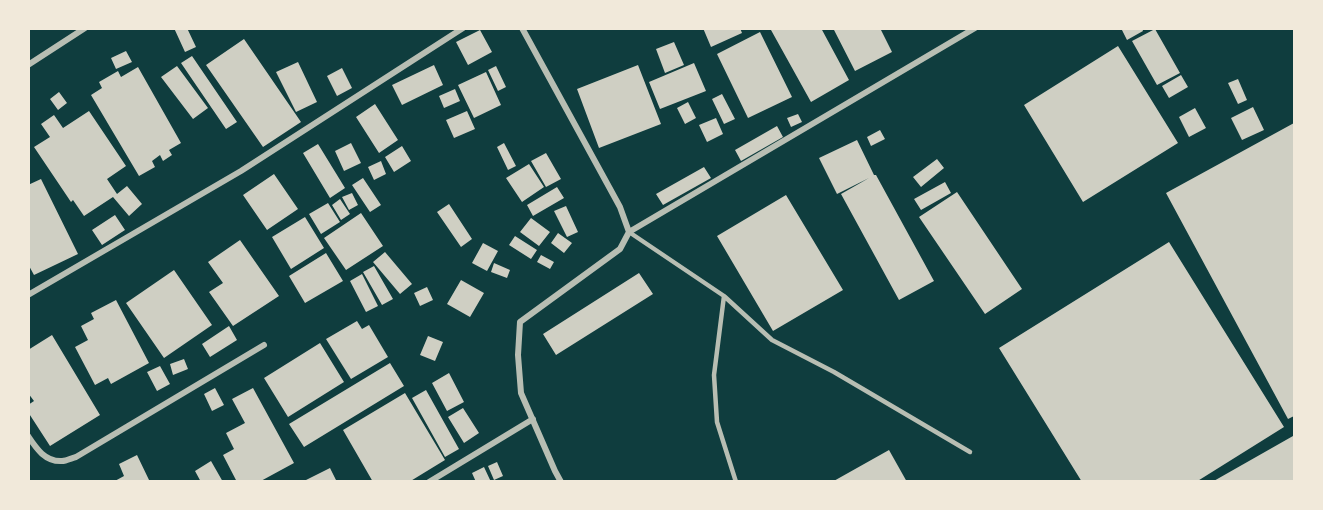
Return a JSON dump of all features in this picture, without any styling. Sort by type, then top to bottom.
[{"type":"street","points":[[28,65],[85,28]]},
{"type":"street","points":[[28,295],[241,171],[463,28]]},
{"type":"street","points":[[522,28],[620,207],[629,232]]},
{"type":"street","points":[[561,482],[521,393],[518,355],[520,322],[620,249],[629,232],[975,28]]},
{"type":"street","points":[[28,436],[36,450],[48,458],[62,461],[76,457],[264,345]]},
{"type":"street","points":[[429,482],[533,419]]},
{"type":"lane","points":[[629,232],[724,296],[772,340],[834,372],[970,452]]},
{"type":"lane","points":[[724,296],[714,375],[717,422],[736,482]]},
{"type":"building","points":[[174,28],[187,28],[196,47],[185,52]]},
{"type":"building","points":[[703,28],[740,28],[742,33],[711,47]]},
{"type":"building","points":[[773,28],[821,28],[849,80],[811,102],[771,30]]},
{"type":"building","points":[[833,28],[880,28],[892,52],[855,71]]},
{"type":"building","points":[[1121,28],[1142,28],[1143,31],[1127,40]]},
{"type":"building","points":[[1155,29],[1180,73],[1157,85],[1132,41]]},
{"type":"building","points":[[480,30],[492,52],[468,65],[456,42]]},
{"type":"building","points":[[760,32],[792,97],[748,118],[717,54]]},
{"type":"building","points":[[244,39],[301,122],[263,147],[206,65]]},
{"type":"building","points":[[674,42],[684,65],[665,73],[656,49]]},
{"type":"building","points":[[1118,46],[1178,143],[1083,202],[1024,105]]},
{"type":"building","points":[[126,51],[132,62],[116,69],[111,58]]},
{"type":"building","points":[[192,56],[237,122],[226,129],[181,63]]},
{"type":"building","points":[[298,62],[317,102],[296,112],[276,72]]},
{"type":"building","points":[[694,63],[706,91],[660,109],[649,82]]},
{"type":"building","points":[[434,65],[443,85],[402,105],[392,85]]},
{"type":"building","points":[[638,65],[661,124],[599,148],[577,89]]},
{"type":"building","points":[[177,66],[208,108],[193,119],[161,77]]},
{"type":"building","points":[[496,66],[506,87],[498,91],[488,70]]},
{"type":"building","points":[[138,67],[181,143],[169,150],[172,155],[163,161],[160,155],[152,161],[155,167],[139,176],[91,95],[102,88],[99,82],[118,71],[121,77]]},
{"type":"building","points":[[342,68],[352,88],[337,96],[327,76]]},
{"type":"building","points":[[486,72],[501,105],[474,118],[458,85]]},
{"type":"building","points":[[1181,75],[1188,87],[1169,98],[1162,86]]},
{"type":"building","points":[[1238,79],[1247,100],[1238,104],[1228,83]]},
{"type":"building","points":[[455,89],[460,101],[444,108],[439,96]]},
{"type":"building","points":[[59,92],[67,103],[58,110],[50,99]]},
{"type":"building","points":[[722,94],[735,119],[724,124],[712,99]]},
{"type":"building","points":[[688,102],[696,118],[685,124],[677,108]]},
{"type":"building","points":[[375,104],[398,140],[379,153],[356,117]]},
{"type":"building","points":[[1253,107],[1264,130],[1242,140],[1231,118]]},
{"type":"building","points":[[1195,108],[1206,128],[1189,137],[1179,117]]},
{"type":"building","points":[[89,111],[126,166],[107,179],[117,194],[127,186],[142,204],[129,216],[113,197],[84,216],[73,200],[71,202],[34,147],[50,137],[41,124],[54,115],[63,128]]},
{"type":"building","points":[[467,111],[475,129],[454,138],[446,120]]},
{"type":"building","points":[[798,114],[802,122],[791,127],[787,118]]},
{"type":"building","points":[[716,118],[723,134],[707,142],[699,125]]},
{"type":"building","points":[[1294,123],[1294,416],[1288,419],[1166,193]]},
{"type":"building","points":[[777,126],[783,137],[741,161],[735,150]]},
{"type":"building","points":[[880,130],[885,139],[871,146],[867,137]]},
{"type":"building","points":[[857,140],[874,175],[934,281],[899,300],[841,194],[869,178],[837,194],[819,158]]},
{"type":"building","points":[[351,143],[361,163],[344,171],[335,151]]},
{"type":"building","points":[[504,143],[516,166],[508,170],[497,147]]},
{"type":"building","points":[[318,144],[345,188],[330,198],[303,153]]},
{"type":"building","points":[[402,146],[411,161],[394,172],[385,157]]},
{"type":"building","points":[[546,153],[561,179],[546,187],[531,161]]},
{"type":"building","points":[[937,159],[944,168],[921,187],[913,177]]},
{"type":"building","points":[[381,161],[386,174],[374,180],[368,167]]},
{"type":"building","points":[[529,164],[544,187],[522,202],[506,178]]},
{"type":"building","points":[[704,167],[711,178],[663,205],[656,194]]},
{"type":"building","points":[[274,174],[298,209],[267,230],[243,195]]},
{"type":"building","points":[[363,178],[381,205],[370,212],[352,185]]},
{"type":"building","points":[[41,179],[78,254],[34,275],[28,264],[28,185]]},
{"type":"building","points":[[945,182],[951,193],[921,210],[914,199]]},
{"type":"building","points":[[557,187],[564,198],[533,216],[527,205]]},
{"type":"building","points":[[957,192],[1022,289],[985,314],[919,217]]},
{"type":"building","points":[[352,193],[358,205],[349,210],[342,197]]},
{"type":"building","points":[[786,195],[843,290],[773,331],[717,236]]},
{"type":"building","points":[[340,199],[350,214],[341,220],[332,205]]},
{"type":"building","points":[[328,203],[340,222],[321,234],[309,214]]},
{"type":"building","points":[[449,204],[472,239],[461,247],[437,212]]},
{"type":"building","points":[[566,206],[578,232],[567,237],[554,211]]},
{"type":"building","points":[[361,213],[383,246],[346,270],[324,238]]},
{"type":"building","points":[[115,215],[125,230],[102,245],[92,230]]},
{"type":"building","points":[[305,217],[324,248],[291,269],[272,237]]},
{"type":"building","points":[[531,218],[550,232],[539,246],[520,232]]},
{"type":"building","points":[[558,233],[572,243],[564,253],[551,243]]},
{"type":"building","points":[[515,236],[537,250],[531,259],[509,245]]},
{"type":"building","points":[[240,240],[279,296],[233,326],[209,292],[223,283],[208,262]]},
{"type":"building","points":[[1169,242],[1284,427],[1196,482],[1082,482],[999,348]]},
{"type":"building","points":[[483,243],[498,251],[487,271],[472,263]]},
{"type":"building","points":[[385,252],[412,284],[400,294],[373,262]]},
{"type":"building","points":[[326,253],[343,281],[305,303],[289,276]]},
{"type":"building","points":[[541,255],[554,262],[550,269],[537,262]]},
{"type":"building","points":[[494,263],[510,270],[507,278],[491,272]]},
{"type":"building","points":[[374,266],[393,299],[382,305],[363,272]]},
{"type":"building","points":[[174,270],[212,325],[164,358],[126,303]]},
{"type":"building","points":[[639,273],[653,294],[556,355],[543,334]]},
{"type":"building","points":[[362,274],[378,306],[366,312],[350,281]]},
{"type":"building","points":[[461,280],[484,293],[470,317],[447,304]]},
{"type":"building","points":[[427,287],[433,300],[420,306],[414,293]]},
{"type":"building","points":[[116,300],[149,363],[111,384],[108,378],[95,385],[75,347],[88,340],[81,326],[94,319],[91,313]]},
{"type":"building","points":[[357,321],[362,329],[369,325],[388,357],[351,379],[326,339]]},
{"type":"building","points":[[229,326],[237,340],[210,357],[202,344]]},
{"type":"building","points":[[52,335],[100,415],[50,446],[28,412],[28,405],[34,401],[28,393],[28,350]]},
{"type":"building","points":[[428,336],[443,342],[435,361],[420,355]]},
{"type":"building","points":[[320,343],[344,382],[288,417],[264,378]]},
{"type":"building","points":[[184,359],[188,369],[173,375],[170,364]]},
{"type":"building","points":[[390,363],[404,386],[304,447],[289,424]]},
{"type":"building","points":[[160,366],[170,384],[157,391],[147,372]]},
{"type":"building","points":[[449,373],[464,402],[447,411],[432,383]]},
{"type":"building","points":[[215,388],[224,405],[212,411],[204,394]]},
{"type":"building","points":[[253,388],[294,463],[259,482],[237,482],[223,455],[234,449],[226,433],[245,423],[232,399]]},
{"type":"building","points":[[426,390],[459,449],[445,457],[412,398]]},
{"type":"building","points":[[405,393],[445,460],[409,482],[373,482],[343,430]]},
{"type":"building","points":[[463,408],[479,433],[464,443],[448,417]]},
{"type":"building","points":[[1293,436],[1294,482],[1212,482]]},
{"type":"building","points":[[889,450],[907,482],[832,482]]},
{"type":"building","points":[[137,455],[150,482],[113,482],[124,476],[119,464]]},
{"type":"building","points":[[211,461],[223,482],[201,482],[195,471]]},
{"type":"building","points":[[497,462],[503,476],[494,480],[488,466]]},
{"type":"building","points":[[484,467],[491,482],[476,482],[472,473]]},
{"type":"building","points":[[330,468],[337,482],[302,482]]}]
